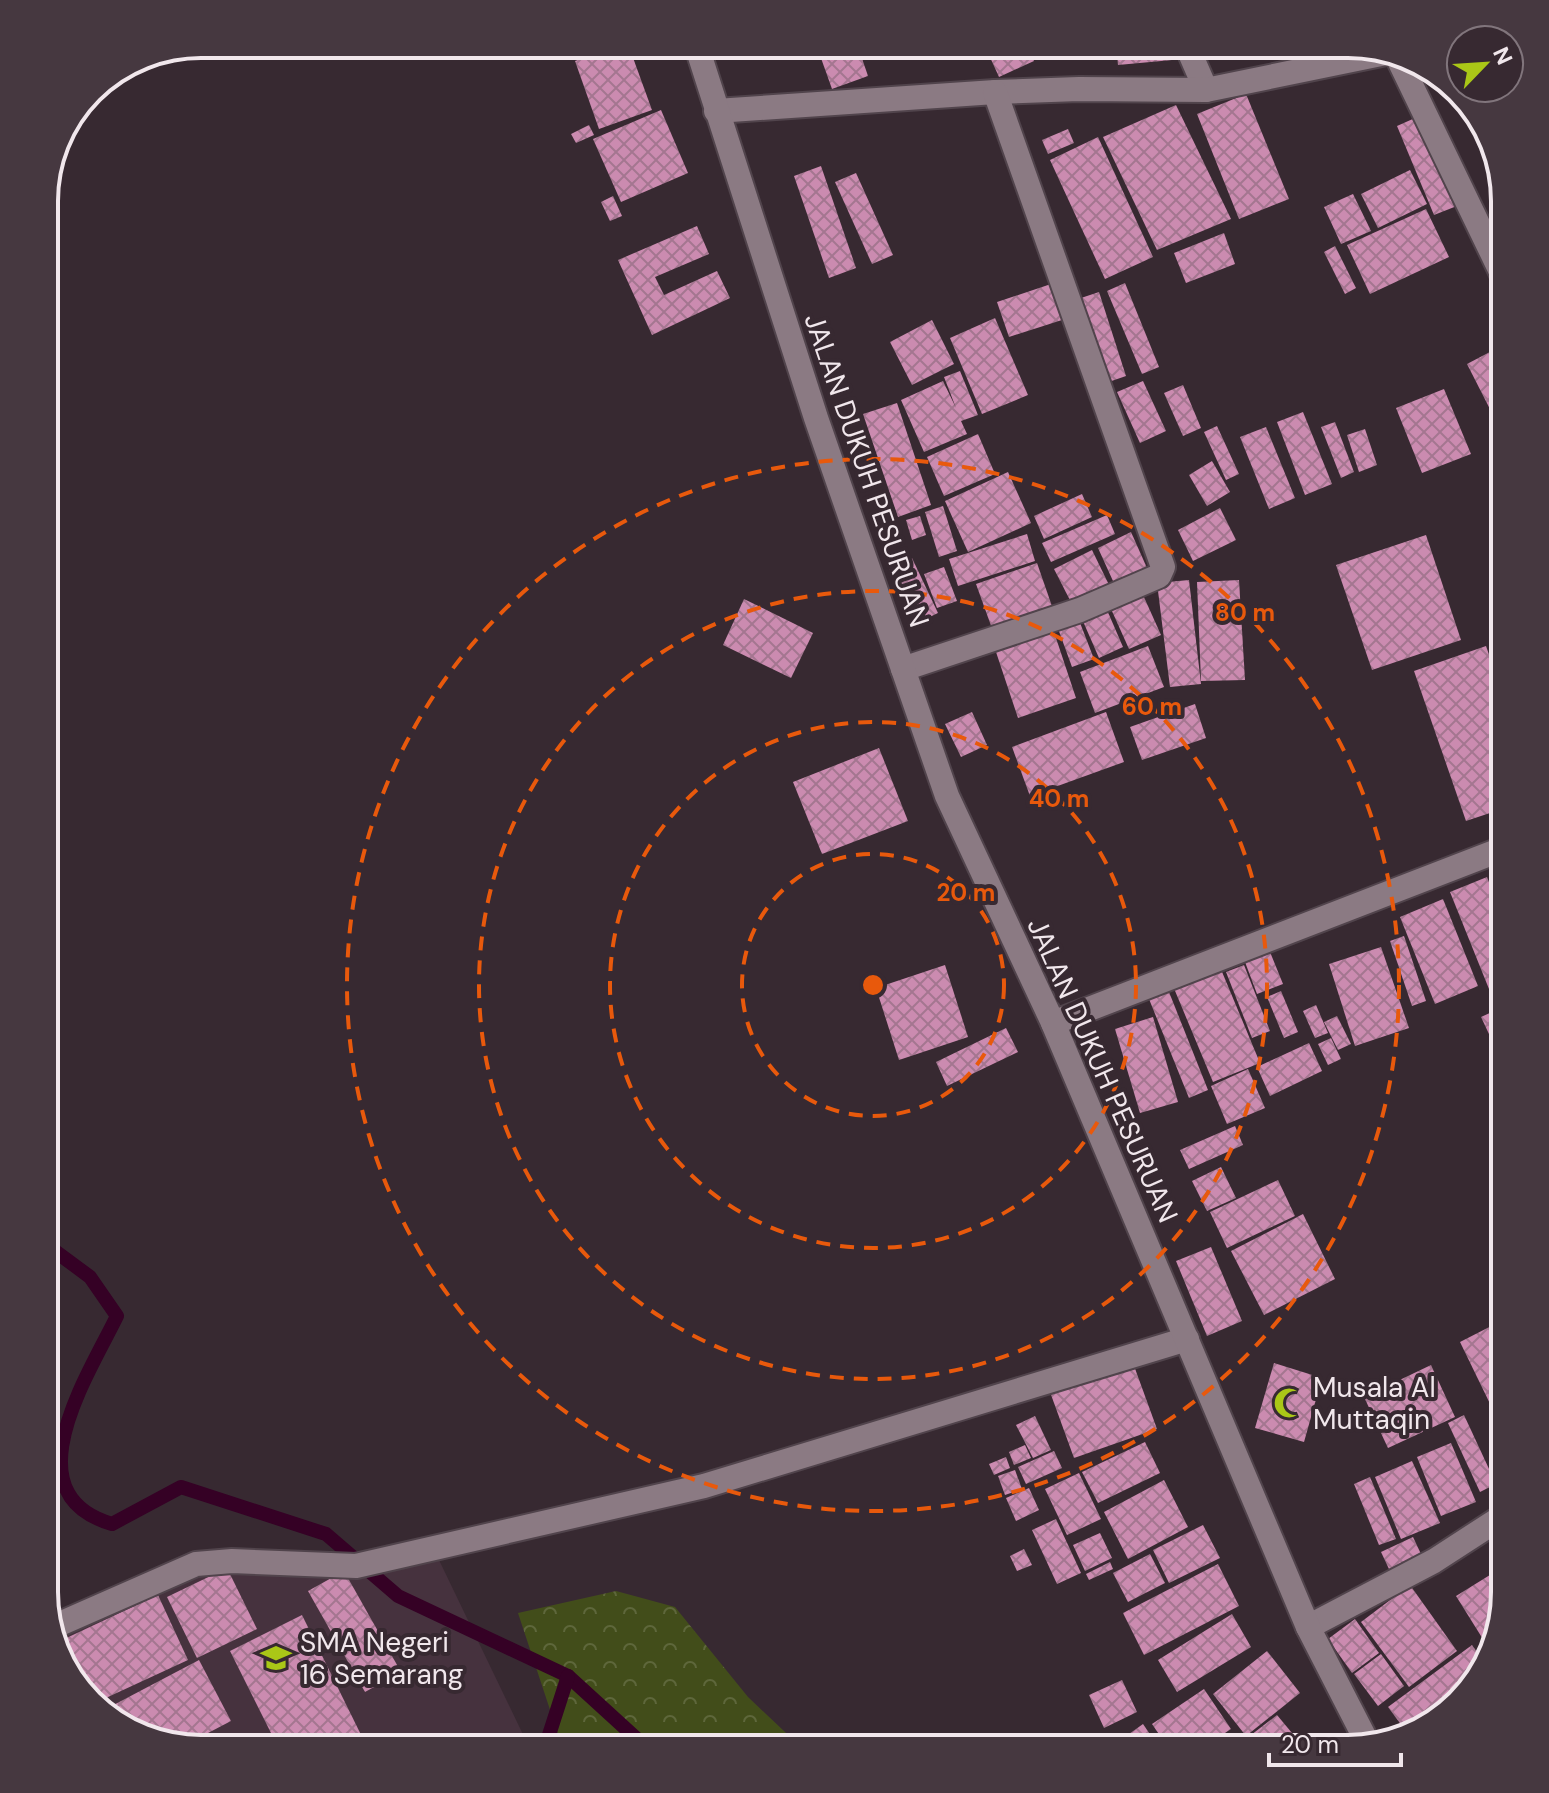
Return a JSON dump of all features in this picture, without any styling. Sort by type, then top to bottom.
[{"type":"street","name":"JALAN DUKUH PESURUAN","points":[[700,58],[816,418],[947,796],[1053,1023],[1308,1627],[1363,1734]]},
{"type":"street","points":[[1192,58],[1206,90]]},
{"type":"street","points":[[716,111],[995,92],[1206,90],[1360,58]]},
{"type":"street","points":[[1403,69],[1491,251]]},
{"type":"street","points":[[903,669],[1080,610],[1159,576],[1163,567],[995,92]]},
{"type":"street","points":[[1053,1023],[1491,853]]},
{"type":"street","points":[[62,1623],[196,1564],[232,1561],[356,1566],[704,1486],[1187,1339]]},
{"type":"street","points":[[1308,1627],[1434,1561],[1491,1524]]},
{"type":"shaded area","name":"SMA Negeri 16 Semarang","points":[[196,1560],[439,1560],[523,1735],[192,1735],[173,1732],[130,1716],[100,1693],[77,1663],[62,1625]]},
{"type":"green space","points":[[616,1591],[675,1607],[748,1697],[788,1735],[558,1735],[518,1613]]},
{"type":"building","points":[[583,58],[633,58],[652,110],[599,129],[575,61]]},
{"type":"building","points":[[821,58],[862,58],[868,76],[832,89]]},
{"type":"building","points":[[990,58],[1033,58],[1034,61],[999,77]]},
{"type":"building","points":[[1117,58],[1172,58],[1172,60],[1118,65]]},
{"type":"building","points":[[1246,94],[1289,199],[1239,219],[1197,114]]},
{"type":"building","points":[[1176,105],[1231,219],[1157,250],[1103,137]]},
{"type":"building","points":[[661,110],[688,173],[621,202],[593,139]]},
{"type":"building","points":[[1424,114],[1462,204],[1434,215],[1397,126]]},
{"type":"building","points":[[589,125],[594,135],[576,143],[571,134]]},
{"type":"building","points":[[1068,129],[1074,143],[1048,154],[1042,140]]},
{"type":"building","points":[[1098,137],[1153,257],[1105,279],[1050,160]]},
{"type":"building","points":[[821,166],[856,268],[829,278],[794,176]]},
{"type":"building","points":[[1410,170],[1427,204],[1378,228],[1361,194]]},
{"type":"building","points":[[856,173],[893,255],[872,264],[835,182]]},
{"type":"building","points":[[1353,194],[1371,231],[1341,244],[1324,207]]},
{"type":"building","points":[[613,196],[622,216],[610,221],[601,202]]},
{"type":"building","points":[[1426,209],[1449,257],[1370,294],[1347,245]]},
{"type":"building","points":[[697,226],[709,254],[655,277],[664,295],[717,271],[730,298],[652,335],[618,260]]},
{"type":"building","points":[[1224,233],[1235,264],[1186,283],[1174,253]]},
{"type":"building","points":[[1335,246],[1356,288],[1345,294],[1324,252]]},
{"type":"building","points":[[1125,283],[1159,367],[1142,374],[1107,291]]},
{"type":"building","points":[[1051,284],[1062,320],[1009,337],[997,302]]},
{"type":"building","points":[[1099,292],[1126,376],[1100,385],[1072,301]]},
{"type":"building","points":[[995,318],[1028,395],[982,414],[950,338]]},
{"type":"building","points":[[932,320],[954,364],[912,385],[890,342]]},
{"type":"building","points":[[1491,351],[1491,411],[1467,364]]},
{"type":"building","points":[[960,371],[978,415],[961,421],[967,434],[924,452],[901,400],[943,381],[956,408],[944,377]]},
{"type":"building","points":[[1143,381],[1166,431],[1140,443],[1117,392]]},
{"type":"building","points":[[1183,385],[1201,428],[1183,436],[1164,393]]},
{"type":"building","points":[[1444,389],[1471,454],[1422,473],[1396,408]]},
{"type":"building","points":[[897,403],[931,505],[898,517],[863,414]]},
{"type":"building","points":[[1303,412],[1332,484],[1305,495],[1277,422]]},
{"type":"building","points":[[1335,422],[1354,472],[1341,478],[1321,427]]},
{"type":"building","points":[[1217,426],[1239,474],[1226,480],[1204,432]]},
{"type":"building","points":[[1266,427],[1295,498],[1269,509],[1240,437]]},
{"type":"building","points":[[1365,429],[1377,465],[1359,472],[1347,435]]},
{"type":"building","points":[[978,434],[995,474],[944,496],[927,457]]},
{"type":"building","points":[[1212,461],[1230,492],[1207,506],[1189,475]]},
{"type":"building","points":[[1008,472],[1031,523],[968,552],[945,501]]},
{"type":"building","points":[[1082,494],[1092,517],[1044,539],[1034,516]]},
{"type":"building","points":[[943,506],[957,551],[939,557],[925,512]]},
{"type":"building","points":[[1220,508],[1236,540],[1193,561],[1178,530]]},
{"type":"building","points":[[1107,515],[1115,534],[1051,562],[1042,543]]},
{"type":"building","points":[[920,516],[926,535],[912,540],[906,520]]},
{"type":"building","points":[[1131,532],[1151,577],[1118,592],[1098,548]]},
{"type":"building","points":[[1027,534],[1035,561],[958,586],[949,559]]},
{"type":"building","points":[[1426,535],[1461,640],[1372,670],[1336,565]]},
{"type":"building","points":[[1092,550],[1112,591],[1075,610],[1054,569]]},
{"type":"building","points":[[912,558],[938,613],[915,624],[889,568]]},
{"type":"building","points":[[1037,563],[1054,612],[994,634],[976,584]]},
{"type":"building","points":[[944,567],[957,601],[937,608],[924,574]]},
{"type":"building","points":[[1189,580],[1201,684],[1170,687],[1157,583]]},
{"type":"building","points":[[1239,580],[1245,680],[1201,681],[1197,582]]},
{"type":"building","points":[[1139,586],[1161,635],[1129,649],[1107,600]]},
{"type":"building","points":[[744,599],[813,633],[791,678],[723,645]]},
{"type":"building","points":[[1104,603],[1123,647],[1099,658],[1079,612]]},
{"type":"building","points":[[1077,615],[1094,659],[1072,667],[1056,623]]},
{"type":"building","points":[[1051,623],[1076,698],[1018,718],[993,643]]},
{"type":"building","points":[[1148,646],[1164,687],[1095,713],[1080,672]]},
{"type":"building","points":[[1486,646],[1491,660],[1491,813],[1466,821],[1414,671]]},
{"type":"building","points":[[1195,704],[1206,738],[1142,760],[1130,727]]},
{"type":"building","points":[[972,712],[987,745],[961,757],[945,724]]},
{"type":"building","points":[[1106,712],[1124,762],[1030,796],[1012,747]]},
{"type":"building","points":[[879,748],[908,821],[822,854],[793,782]]},
{"type":"building","points":[[1487,877],[1491,887],[1491,988],[1489,989],[1450,892]]},
{"type":"building","points":[[1443,899],[1478,986],[1435,1004],[1400,917]]},
{"type":"building","points":[[1404,936],[1426,1001],[1412,1006],[1390,941]]},
{"type":"building","points":[[1381,947],[1409,1028],[1355,1046],[1329,964]]},
{"type":"building","points":[[1270,952],[1283,984],[1257,994],[1245,962]]},
{"type":"building","points":[[945,965],[968,1037],[899,1060],[876,988]]},
{"type":"building","points":[[1244,965],[1270,1031],[1252,1038],[1226,972]]},
{"type":"building","points":[[1220,967],[1260,1063],[1213,1082],[1173,986]]},
{"type":"building","points":[[1281,991],[1298,1032],[1284,1038],[1267,997]]},
{"type":"building","points":[[1169,992],[1208,1090],[1189,1098],[1149,999]]},
{"type":"building","points":[[1316,1005],[1328,1033],[1315,1038],[1303,1011]]},
{"type":"building","points":[[1491,1012],[1491,1038],[1481,1017]]},
{"type":"building","points":[[1337,1016],[1351,1044],[1338,1050],[1324,1022]]},
{"type":"building","points":[[1153,1017],[1178,1102],[1140,1113],[1115,1029]]},
{"type":"building","points":[[1006,1028],[1018,1052],[947,1086],[936,1062]]},
{"type":"building","points":[[1331,1038],[1341,1059],[1328,1065],[1318,1044]]},
{"type":"building","points":[[1309,1043],[1322,1071],[1270,1096],[1257,1067]]},
{"type":"building","points":[[1248,1069],[1265,1108],[1227,1124],[1211,1086]]},
{"type":"building","points":[[1235,1126],[1243,1145],[1189,1169],[1180,1150]]},
{"type":"building","points":[[1221,1167],[1236,1198],[1207,1211],[1192,1181]]},
{"type":"building","points":[[1278,1180],[1295,1216],[1227,1248],[1210,1212]]},
{"type":"building","points":[[1303,1214],[1335,1279],[1264,1315],[1231,1251]]},
{"type":"building","points":[[1211,1247],[1242,1321],[1207,1336],[1176,1261]]},
{"type":"building","points":[[1491,1326],[1491,1406],[1460,1342]]},
{"type":"building","points":[[1133,1363],[1157,1429],[1074,1458],[1050,1392]]},
{"type":"building","name":"Musala Al Muttaqin","points":[[1274,1363],[1322,1378],[1304,1442],[1255,1428]]},
{"type":"building","points":[[1431,1365],[1455,1417],[1388,1448],[1364,1397]]},
{"type":"building","points":[[1464,1415],[1491,1473],[1491,1486],[1480,1492],[1448,1423]]},
{"type":"building","points":[[1035,1416],[1051,1450],[1033,1458],[1016,1425]]},
{"type":"building","points":[[1145,1442],[1160,1473],[1098,1503],[1082,1472]]},
{"type":"building","points":[[1451,1443],[1476,1502],[1441,1516],[1417,1457]]},
{"type":"building","points":[[1025,1445],[1031,1458],[1014,1465],[1009,1452]]},
{"type":"building","points":[[1054,1451],[1062,1468],[1026,1484],[1018,1467]]},
{"type":"building","points":[[1006,1457],[1010,1468],[994,1475],[989,1464]]},
{"type":"building","points":[[1412,1461],[1440,1523],[1401,1539],[1375,1477]]},
{"type":"building","points":[[1015,1470],[1022,1489],[1005,1495],[998,1476]]},
{"type":"building","points":[[1079,1473],[1101,1519],[1067,1535],[1045,1489]]},
{"type":"building","points":[[1370,1477],[1396,1539],[1379,1545],[1354,1484]]},
{"type":"building","points":[[1164,1480],[1188,1527],[1128,1559],[1104,1512]]},
{"type":"building","points":[[1029,1488],[1039,1510],[1016,1521],[1006,1498]]},
{"type":"building","points":[[1056,1519],[1081,1573],[1057,1584],[1032,1530]]},
{"type":"building","points":[[1203,1525],[1220,1558],[1169,1583],[1153,1550]]},
{"type":"building","points":[[1100,1533],[1112,1558],[1085,1571],[1073,1545]]},
{"type":"building","points":[[1413,1537],[1421,1554],[1389,1569],[1381,1552]]},
{"type":"building","points":[[1024,1549],[1032,1565],[1017,1571],[1010,1556]]},
{"type":"building","points":[[1150,1554],[1165,1583],[1128,1602],[1113,1573]]},
{"type":"building","points":[[1110,1562],[1113,1569],[1089,1580],[1086,1574]]},
{"type":"building","points":[[1218,1564],[1239,1606],[1144,1655],[1123,1613]]},
{"type":"building","points":[[227,1568],[257,1629],[197,1658],[167,1597]]},
{"type":"building","points":[[344,1571],[401,1672],[365,1692],[308,1591]]},
{"type":"building","points":[[1491,1574],[1491,1601],[1483,1639],[1456,1596]]},
{"type":"building","points":[[1410,1585],[1457,1651],[1409,1687],[1361,1622]]},
{"type":"building","points":[[158,1595],[188,1660],[106,1698],[77,1663],[66,1638]]},
{"type":"building","points":[[1232,1614],[1251,1647],[1177,1692],[1158,1660]]},
{"type":"building","points":[[302,1615],[361,1735],[272,1735],[230,1651]]},
{"type":"building","points":[[1355,1619],[1379,1653],[1352,1673],[1328,1639]]},
{"type":"building","points":[[1472,1645],[1477,1652],[1449,1693],[1419,1716],[1401,1724],[1388,1707]]},
{"type":"building","points":[[1267,1651],[1300,1693],[1247,1735],[1213,1694]]},
{"type":"building","points":[[1381,1654],[1404,1686],[1378,1706],[1354,1674]]},
{"type":"building","points":[[199,1660],[231,1721],[204,1735],[192,1735],[155,1727],[114,1705]]},
{"type":"building","points":[[1122,1680],[1137,1712],[1104,1728],[1089,1695]]},
{"type":"building","points":[[1204,1689],[1231,1729],[1222,1735],[1159,1735],[1152,1724]]},
{"type":"building","points":[[1277,1715],[1292,1733],[1290,1735],[1251,1735]]},
{"type":"building","points":[[1143,1724],[1150,1735],[1128,1735]]},
{"type":"waterway","points":[[58,1253],[90,1277],[117,1316],[76,1399],[65,1430],[61,1460],[65,1487],[81,1509],[112,1524],[181,1487],[326,1534],[398,1596],[568,1676],[633,1735]]},
{"type":"waterway","points":[[549,1735],[568,1676]]},
{"type":"place","name":"Musala Al Muttaqin","points":[[1289,1403]]},
{"type":"place","name":"SMA Negeri 16 Semarang","points":[[276,1658]]}]
